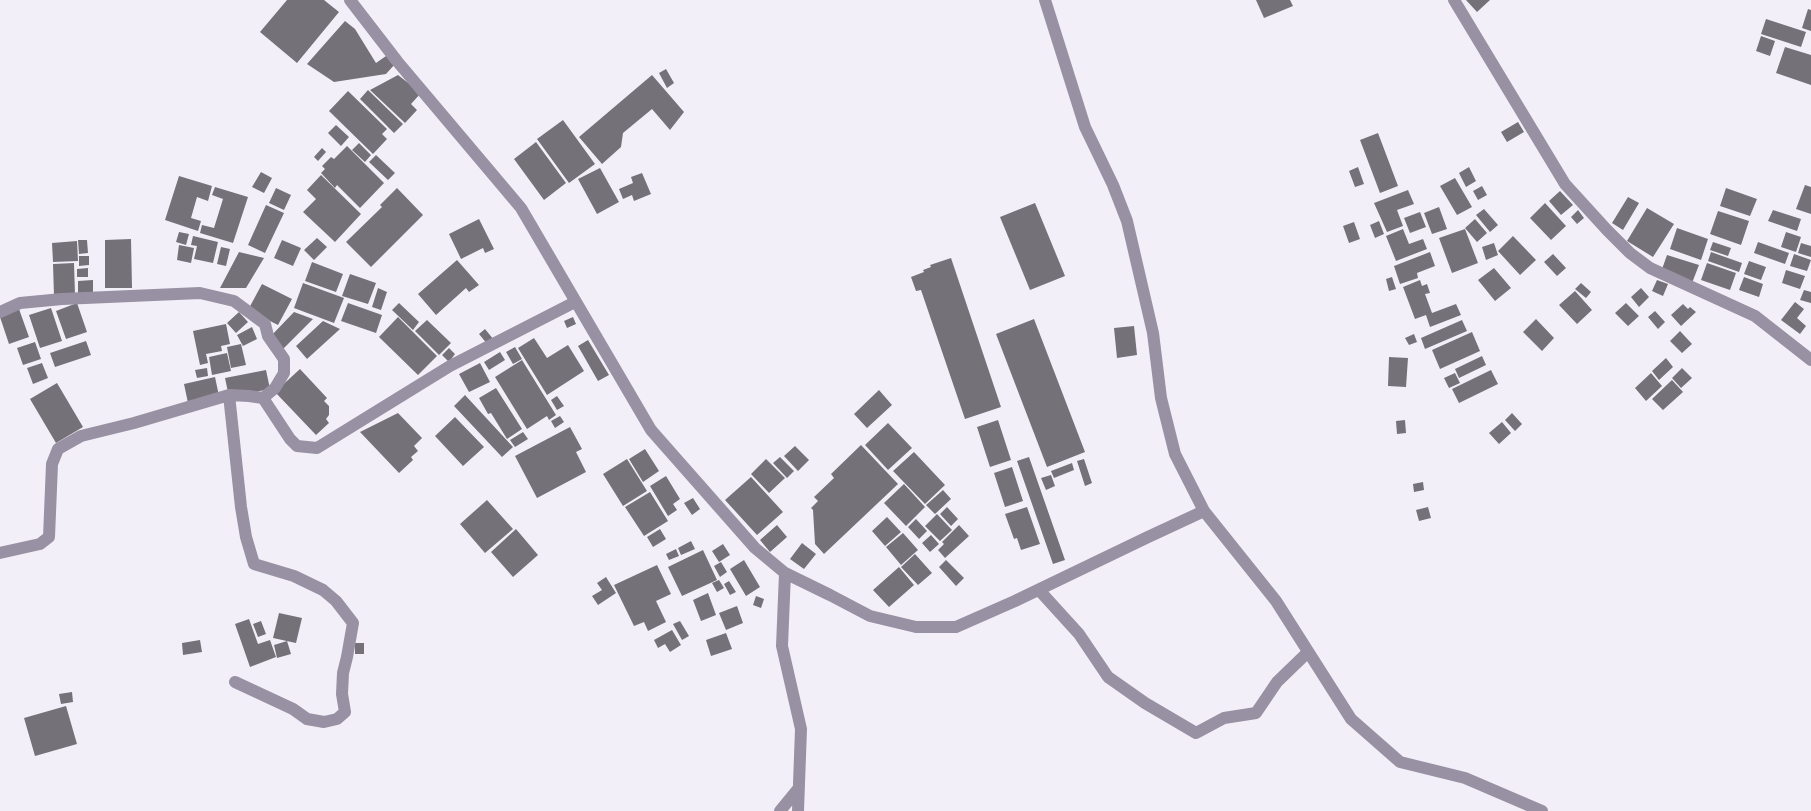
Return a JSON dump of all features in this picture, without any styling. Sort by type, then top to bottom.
[{"type":"street","points":[[350,0],[397,61],[521,208],[651,430],[755,548],[785,574],[870,616],[916,627],[956,628],[1204,511]]},
{"type":"street","points":[[1045,0],[1085,128],[1113,185],[1127,221],[1153,333],[1161,398],[1176,454],[1204,511],[1276,601],[1350,719],[1400,762],[1465,778],[1542,811]]},
{"type":"street","points":[[1454,0],[1565,184],[1607,230],[1630,253],[1650,268],[1755,316],[1811,360]]},
{"type":"street","points":[[0,312],[20,303],[28,302],[200,293],[234,301],[264,324],[268,336],[284,360],[284,372],[275,388],[263,398],[229,395],[134,423],[81,436],[58,449],[52,464],[49,537],[40,544],[0,553]]},
{"type":"street","points":[[263,398],[290,439],[297,446],[317,448],[450,366],[575,302]]},
{"type":"street","points":[[229,395],[246,537],[254,564],[294,576],[323,590],[336,601],[353,623],[343,673],[342,694],[345,712],[337,719],[324,722],[307,718],[293,709],[235,682]]},
{"type":"street","points":[[785,574],[782,646],[801,729],[798,811]]},
{"type":"street","points":[[1039,590],[1079,634],[1108,677],[1145,703],[1196,733],[1224,718],[1256,713],[1277,682],[1308,652]]},
{"type":"street","points":[[780,811],[798,789]]},
{"type":"building","points":[[287,0],[324,0],[339,12],[297,63],[260,32]]},
{"type":"building","points":[[1256,0],[1290,0],[1293,6],[1264,18]]},
{"type":"building","points":[[1466,0],[1490,0],[1477,12]]},
{"type":"building","points":[[1808,9],[1811,10],[1811,31],[1802,28]]},
{"type":"building","points":[[1766,19],[1806,32],[1801,47],[1761,34]]},
{"type":"building","points":[[345,21],[355,29],[376,63],[386,56],[395,64],[386,74],[334,82],[307,64]]},
{"type":"building","points":[[1761,36],[1775,41],[1770,56],[1756,51]]},
{"type":"building","points":[[1785,47],[1811,55],[1811,85],[1776,73]]},
{"type":"building","points":[[666,69],[674,83],[667,88],[659,73]]},
{"type":"building","points":[[398,75],[421,93],[411,104],[417,110],[405,123],[370,90]]},
{"type":"building","points":[[652,75],[684,112],[670,130],[652,109],[623,133],[621,147],[602,164],[579,137]]},
{"type":"building","points":[[368,90],[403,124],[394,133],[360,99]]},
{"type":"building","points":[[348,91],[387,129],[382,134],[387,139],[373,154],[329,111]]},
{"type":"building","points":[[563,120],[595,164],[569,183],[537,139]]},
{"type":"building","points":[[1518,122],[1524,132],[1507,142],[1501,132]]},
{"type":"building","points":[[336,125],[349,137],[341,146],[328,133]]},
{"type":"building","points":[[1378,133],[1398,186],[1380,193],[1360,140]]},
{"type":"building","points":[[536,142],[566,183],[544,200],[514,159]]},
{"type":"building","points":[[359,143],[371,155],[365,162],[352,150]]},
{"type":"building","points":[[347,146],[384,183],[360,208],[337,185],[335,188],[321,173],[325,169],[322,166],[331,157],[334,159]]},
{"type":"building","points":[[322,148],[326,152],[318,161],[314,157]]},
{"type":"building","points":[[376,155],[395,173],[388,180],[369,162]]},
{"type":"building","points":[[1358,167],[1364,184],[1355,187],[1349,171]]},
{"type":"building","points":[[1469,167],[1476,181],[1466,187],[1459,173]]},
{"type":"building","points":[[600,168],[619,202],[597,214],[578,179]]},
{"type":"building","points":[[261,172],[272,178],[264,193],[252,187]]},
{"type":"building","points":[[642,173],[651,194],[634,201],[632,195],[623,199],[619,189],[633,183],[631,177]]},
{"type":"building","points":[[321,175],[361,214],[335,242],[303,212],[316,199],[307,190]]},
{"type":"building","points":[[179,176],[212,186],[208,201],[197,197],[191,218],[201,221],[198,231],[165,220]]},
{"type":"building","points":[[1455,178],[1472,207],[1457,215],[1440,186]]},
{"type":"building","points":[[1805,185],[1811,187],[1811,214],[1796,209]]},
{"type":"building","points":[[1482,186],[1487,195],[1478,200],[1473,191]]},
{"type":"building","points":[[215,187],[248,197],[233,243],[200,233],[202,225],[214,228],[223,199],[212,195]]},
{"type":"building","points":[[276,188],[291,195],[284,210],[269,203]]},
{"type":"building","points":[[397,188],[423,215],[371,267],[346,242],[382,207],[380,205]]},
{"type":"building","points":[[1726,188],[1757,199],[1750,216],[1720,206]]},
{"type":"building","points":[[1408,190],[1414,204],[1397,210],[1403,226],[1387,232],[1374,203]]},
{"type":"building","points":[[1560,191],[1573,205],[1561,215],[1549,201]]},
{"type":"building","points":[[1628,197],[1639,203],[1623,230],[1612,223]]},
{"type":"building","points":[[1035,203],[1065,276],[1030,290],[1000,217]]},
{"type":"building","points":[[1545,203],[1566,226],[1551,240],[1530,218]]},
{"type":"building","points":[[266,205],[284,213],[265,253],[248,245]]},
{"type":"building","points":[[1439,207],[1447,229],[1432,234],[1424,213]]},
{"type":"building","points":[[1647,208],[1674,224],[1653,257],[1627,241]]},
{"type":"building","points":[[1484,209],[1498,225],[1490,232],[1476,215]]},
{"type":"building","points":[[1578,210],[1584,218],[1577,224],[1571,217]]},
{"type":"building","points":[[1773,210],[1801,219],[1797,231],[1768,221]]},
{"type":"building","points":[[1718,211],[1749,221],[1741,245],[1710,234]]},
{"type":"building","points":[[1420,212],[1426,227],[1410,233],[1404,218]]},
{"type":"building","points":[[479,219],[494,249],[485,253],[483,248],[461,259],[449,234]]},
{"type":"building","points":[[1475,219],[1487,233],[1477,242],[1465,228]]},
{"type":"building","points":[[1379,221],[1384,234],[1375,238],[1370,225]]},
{"type":"building","points":[[1354,222],[1360,239],[1349,243],[1343,226]]},
{"type":"building","points":[[1677,228],[1708,239],[1701,260],[1670,249]]},
{"type":"building","points":[[1403,229],[1409,244],[1423,239],[1427,249],[1396,261],[1386,236]]},
{"type":"building","points":[[1465,229],[1478,263],[1452,273],[1439,238]]},
{"type":"building","points":[[179,232],[189,234],[186,245],[176,242]]},
{"type":"building","points":[[1786,232],[1801,237],[1796,252],[1781,247]]},
{"type":"building","points":[[193,236],[218,242],[213,263],[194,259],[197,246],[191,245]]},
{"type":"building","points":[[1513,236],[1536,260],[1520,275],[1498,251]]},
{"type":"building","points":[[317,238],[327,247],[314,260],[304,250]]},
{"type":"building","points":[[131,239],[132,288],[105,288],[105,240]]},
{"type":"building","points":[[78,240],[87,240],[88,253],[79,254]]},
{"type":"building","points":[[282,240],[301,248],[293,266],[274,258]]},
{"type":"building","points":[[77,241],[78,261],[53,262],[52,243]]},
{"type":"building","points":[[1713,242],[1731,248],[1728,256],[1710,250]]},
{"type":"building","points":[[1758,242],[1789,253],[1785,264],[1754,253]]},
{"type":"building","points":[[1494,243],[1498,255],[1486,260],[1482,247]]},
{"type":"building","points":[[1801,243],[1811,246],[1811,257],[1798,253]]},
{"type":"building","points":[[179,245],[194,248],[191,263],[177,260]]},
{"type":"building","points":[[221,247],[230,249],[226,266],[217,264]]},
{"type":"building","points":[[239,252],[264,258],[246,288],[220,288]]},
{"type":"building","points":[[1430,252],[1435,266],[1417,273],[1418,278],[1400,284],[1394,266]]},
{"type":"building","points":[[1711,252],[1742,263],[1739,272],[1708,261]]},
{"type":"building","points":[[1553,254],[1566,268],[1557,276],[1544,262]]},
{"type":"building","points":[[1794,254],[1811,260],[1807,271],[1790,266]]},
{"type":"building","points":[[1667,255],[1699,265],[1692,283],[1661,272]]},
{"type":"building","points":[[79,256],[89,256],[89,265],[79,266]]},
{"type":"building","points":[[951,258],[1001,407],[965,419],[921,290],[916,291],[911,277],[924,272],[923,270],[931,267],[930,265]]},
{"type":"building","points":[[457,260],[479,285],[469,292],[466,288],[436,315],[418,294]]},
{"type":"building","points":[[1749,261],[1766,267],[1761,280],[1744,274]]},
{"type":"building","points":[[312,262],[343,274],[336,292],[305,281]]},
{"type":"building","points":[[74,263],[75,295],[54,296],[53,264]]},
{"type":"building","points":[[1707,263],[1736,273],[1730,290],[1701,280]]},
{"type":"building","points":[[88,268],[88,277],[77,277],[77,269]]},
{"type":"building","points":[[1494,268],[1511,288],[1495,301],[1478,280]]},
{"type":"building","points":[[1786,270],[1805,276],[1800,289],[1782,283]]},
{"type":"building","points":[[350,274],[376,283],[368,304],[342,296]]},
{"type":"building","points":[[1392,277],[1396,289],[1389,291],[1386,279]]},
{"type":"building","points":[[1744,277],[1763,284],[1759,297],[1739,290]]},
{"type":"building","points":[[93,280],[93,293],[78,294],[78,281]]},
{"type":"building","points":[[1420,280],[1422,286],[1427,284],[1430,293],[1425,294],[1432,313],[1456,304],[1461,315],[1430,327],[1426,315],[1415,319],[1403,287]]},
{"type":"building","points":[[1657,280],[1668,284],[1663,296],[1652,291]]},
{"type":"building","points":[[303,283],[344,298],[334,323],[294,308]]},
{"type":"building","points":[[1581,283],[1591,292],[1586,298],[1575,289]]},
{"type":"building","points":[[262,284],[292,299],[278,325],[248,310]]},
{"type":"building","points":[[378,288],[387,292],[381,310],[372,307]]},
{"type":"building","points":[[1641,288],[1649,297],[1639,307],[1631,297]]},
{"type":"building","points":[[1804,290],[1811,292],[1811,303],[1800,300]]},
{"type":"building","points":[[1575,291],[1592,310],[1577,324],[1559,305]]},
{"type":"building","points":[[1795,302],[1804,309],[1797,318],[1806,326],[1800,334],[1781,320]]},
{"type":"building","points":[[77,303],[87,332],[66,339],[56,311]]},
{"type":"building","points":[[348,303],[382,315],[376,333],[341,321]]},
{"type":"building","points":[[399,303],[419,322],[413,330],[392,310]]},
{"type":"building","points":[[1626,303],[1639,316],[1628,326],[1615,313]]},
{"type":"building","points":[[1683,304],[1688,309],[1690,307],[1696,312],[1681,326],[1671,315]]},
{"type":"building","points":[[51,308],[62,341],[40,348],[29,315]]},
{"type":"building","points":[[19,309],[29,337],[9,344],[0,317]]},
{"type":"building","points":[[1655,311],[1665,322],[1658,329],[1648,317]]},
{"type":"building","points":[[239,312],[248,322],[236,333],[227,323]]},
{"type":"building","points":[[294,312],[313,319],[283,349],[270,337]]},
{"type":"building","points":[[398,317],[437,356],[418,375],[379,337]]},
{"type":"building","points":[[573,317],[576,324],[567,328],[564,321]]},
{"type":"building","points":[[1034,319],[1085,452],[1047,467],[996,334]]},
{"type":"building","points":[[1536,319],[1554,338],[1542,351],[1523,332]]},
{"type":"building","points":[[427,320],[451,343],[439,355],[415,331]]},
{"type":"building","points":[[1462,320],[1467,331],[1425,349],[1421,338]]},
{"type":"building","points":[[323,321],[340,329],[307,359],[296,346]]},
{"type":"building","points":[[226,324],[230,344],[221,346],[222,351],[206,354],[208,363],[200,365],[193,331]]},
{"type":"building","points":[[1134,326],[1137,355],[1117,358],[1114,328]]},
{"type":"building","points":[[252,327],[257,339],[243,346],[237,335]]},
{"type":"building","points":[[485,329],[494,340],[488,345],[479,334]]},
{"type":"building","points":[[1680,331],[1692,344],[1682,353],[1670,341]]},
{"type":"building","points":[[1472,332],[1480,351],[1440,369],[1432,350]]},
{"type":"building","points":[[1414,334],[1417,342],[1409,345],[1405,338]]},
{"type":"building","points":[[534,338],[547,358],[568,345],[584,371],[547,395],[518,348]]},
{"type":"building","points":[[588,340],[609,375],[598,381],[578,346]]},
{"type":"building","points":[[86,341],[91,355],[55,367],[50,353]]},
{"type":"building","points":[[35,342],[41,359],[23,365],[17,348]]},
{"type":"building","points":[[241,344],[246,365],[231,368],[227,347]]},
{"type":"building","points":[[515,347],[522,359],[513,364],[506,352]]},
{"type":"building","points":[[449,348],[455,354],[449,362],[442,355]]},
{"type":"building","points":[[500,352],[505,360],[489,370],[484,362]]},
{"type":"building","points":[[227,353],[231,371],[212,375],[209,357]]},
{"type":"building","points":[[1482,356],[1486,365],[1459,378],[1455,369]]},
{"type":"building","points":[[1389,357],[1408,358],[1406,387],[1388,386]]},
{"type":"building","points":[[1666,358],[1673,367],[1659,380],[1652,371]]},
{"type":"building","points":[[522,360],[556,415],[549,420],[547,416],[527,429],[495,377]]},
{"type":"building","points":[[42,363],[48,378],[33,384],[27,368]]},
{"type":"building","points":[[480,363],[490,382],[469,392],[459,374]]},
{"type":"building","points":[[207,368],[208,376],[197,378],[195,370]]},
{"type":"building","points":[[1682,368],[1692,378],[1681,388],[1672,378]]},
{"type":"building","points":[[300,369],[327,398],[324,401],[329,406],[329,415],[326,419],[329,423],[316,435],[275,392]]},
{"type":"building","points":[[266,370],[270,389],[229,397],[225,378]]},
{"type":"building","points":[[1491,370],[1498,384],[1459,403],[1452,389]]},
{"type":"building","points":[[1455,373],[1460,383],[1449,388],[1444,378]]},
{"type":"building","points":[[1651,373],[1662,386],[1646,401],[1635,388]]},
{"type":"building","points":[[215,377],[219,396],[188,403],[184,384]]},
{"type":"building","points":[[1672,380],[1683,392],[1663,410],[1652,399]]},
{"type":"building","points":[[57,383],[83,427],[56,443],[30,399]]},
{"type":"building","points":[[496,388],[522,429],[507,439],[491,413],[488,414],[479,398]]},
{"type":"building","points":[[879,390],[892,405],[867,428],[854,414]]},
{"type":"building","points":[[465,395],[513,447],[502,457],[454,406]]},
{"type":"building","points":[[557,396],[564,406],[557,410],[551,400]]},
{"type":"building","points":[[398,413],[422,438],[414,446],[418,451],[411,457],[413,460],[399,473],[360,432]]},
{"type":"building","points":[[1512,413],[1522,424],[1515,431],[1505,420]]},
{"type":"building","points":[[560,416],[564,422],[555,428],[551,421]]},
{"type":"building","points":[[455,417],[484,447],[463,466],[435,436]]},
{"type":"building","points":[[998,420],[1011,460],[990,467],[977,427]]},
{"type":"building","points":[[1405,420],[1406,433],[1397,434],[1396,421]]},
{"type":"building","points":[[1502,422],[1511,433],[1499,444],[1489,433]]},
{"type":"building","points":[[888,423],[912,448],[888,470],[865,445]]},
{"type":"building","points":[[570,427],[582,449],[576,452],[586,472],[537,498],[515,456]]},
{"type":"building","points":[[523,432],[528,439],[515,447],[510,440]]},
{"type":"building","points":[[861,445],[898,484],[824,554],[815,544],[813,510],[811,508],[818,501],[814,497],[834,478],[831,474]]},
{"type":"building","points":[[795,446],[809,460],[798,471],[784,456]]},
{"type":"building","points":[[645,449],[659,471],[643,482],[629,459]]},
{"type":"building","points":[[914,452],[945,485],[925,504],[893,471]]},
{"type":"building","points":[[780,457],[794,471],[787,478],[773,463]]},
{"type":"building","points":[[1029,457],[1065,560],[1053,564],[1017,461]]},
{"type":"building","points":[[627,459],[647,491],[623,506],[603,474]]},
{"type":"building","points":[[766,459],[785,478],[769,493],[751,474]]},
{"type":"building","points":[[1084,459],[1092,483],[1085,486],[1077,461]]},
{"type":"building","points":[[1072,463],[1074,470],[1054,478],[1051,471]]},
{"type":"building","points":[[1012,467],[1023,501],[1005,507],[994,473]]},
{"type":"building","points":[[1051,475],[1055,486],[1046,490],[1041,478]]},
{"type":"building","points":[[666,476],[680,499],[673,504],[677,510],[668,516],[650,486]]},
{"type":"building","points":[[751,477],[783,512],[757,535],[725,500]]},
{"type":"building","points":[[1423,482],[1424,490],[1414,492],[1413,484]]},
{"type":"building","points":[[904,484],[925,507],[906,526],[884,503]]},
{"type":"building","points":[[943,490],[951,499],[935,514],[926,505]]},
{"type":"building","points":[[650,492],[668,521],[644,536],[625,507]]},
{"type":"building","points":[[693,498],[700,509],[692,515],[684,503]]},
{"type":"building","points":[[487,500],[513,529],[485,553],[460,524]]},
{"type":"building","points":[[947,507],[958,519],[951,526],[940,514]]},
{"type":"building","points":[[1027,507],[1040,544],[1021,550],[1017,538],[1014,539],[1005,514]]},
{"type":"building","points":[[1428,507],[1431,518],[1419,521],[1416,510]]},
{"type":"building","points":[[937,514],[952,530],[940,541],[925,526]]},
{"type":"building","points":[[887,517],[901,532],[885,546],[872,531]]},
{"type":"building","points":[[916,519],[927,531],[919,539],[908,527]]},
{"type":"building","points":[[777,525],[787,537],[770,552],[760,540]]},
{"type":"building","points":[[959,525],[969,536],[945,558],[938,550],[944,544],[942,542]]},
{"type":"building","points":[[516,529],[538,555],[513,577],[491,552]]},
{"type":"building","points":[[660,529],[666,539],[653,547],[647,537]]},
{"type":"building","points":[[903,533],[918,550],[901,565],[886,547]]},
{"type":"building","points":[[931,535],[939,544],[930,552],[922,543]]},
{"type":"building","points":[[691,541],[695,549],[681,555],[678,548]]},
{"type":"building","points":[[802,543],[816,554],[804,569],[790,559]]},
{"type":"building","points":[[723,544],[730,555],[719,562],[712,551]]},
{"type":"building","points":[[676,549],[679,556],[669,560],[666,554]]},
{"type":"building","points":[[703,550],[717,580],[682,596],[668,567]]},
{"type":"building","points":[[915,554],[932,573],[918,585],[901,567]]},
{"type":"building","points":[[744,560],[760,587],[746,596],[730,569]]},
{"type":"building","points":[[946,560],[964,578],[956,586],[939,567]]},
{"type":"building","points":[[721,562],[727,572],[720,577],[714,566]]},
{"type":"building","points":[[657,565],[671,594],[656,601],[666,622],[648,631],[644,622],[634,626],[614,585]]},
{"type":"building","points":[[899,567],[914,585],[889,607],[873,590]]},
{"type":"building","points":[[606,577],[616,593],[598,605],[592,596],[602,590],[597,583]]},
{"type":"building","points":[[719,580],[724,588],[717,592],[712,583]]},
{"type":"building","points":[[729,581],[736,592],[730,595],[724,584]]},
{"type":"building","points":[[708,593],[716,615],[701,621],[693,600]]},
{"type":"building","points":[[756,596],[764,599],[761,608],[753,605]]},
{"type":"building","points":[[737,606],[743,623],[726,630],[719,613]]},
{"type":"building","points":[[279,613],[302,618],[296,643],[273,638]]},
{"type":"building","points":[[249,619],[258,644],[270,640],[276,657],[250,667],[235,624]]},
{"type":"building","points":[[261,621],[266,634],[258,637],[253,624]]},
{"type":"building","points":[[680,621],[689,636],[682,640],[673,624]]},
{"type":"building","points":[[672,630],[681,645],[670,652],[665,644],[658,648],[654,640]]},
{"type":"building","points":[[726,633],[732,649],[711,656],[706,640]]},
{"type":"building","points":[[200,640],[202,652],[183,655],[182,643]]},
{"type":"building","points":[[287,641],[291,654],[277,658],[274,645]]},
{"type":"building","points":[[355,643],[364,643],[364,654],[355,654]]},
{"type":"building","points":[[72,692],[73,702],[61,704],[59,694]]},
{"type":"building","points":[[66,706],[77,744],[35,756],[24,718]]}]
